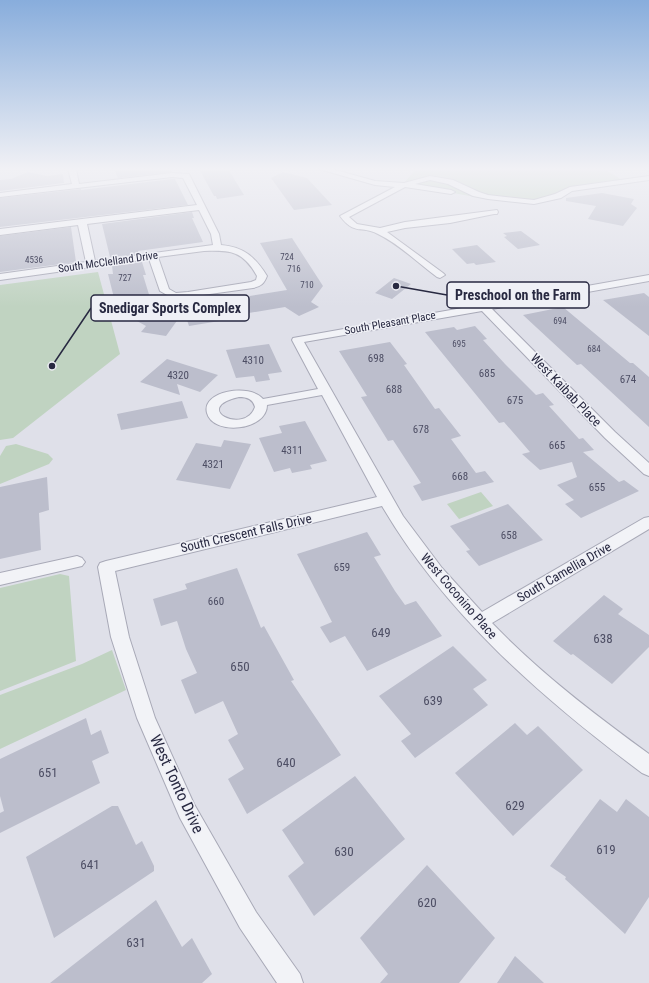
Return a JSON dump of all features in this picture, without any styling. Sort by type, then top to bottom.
[{"type":"street","points":[[0,232],[139,215]]},
{"type":"street","points":[[206,215],[215,234],[217,248]]},
{"type":"street","points":[[346,215],[344,216],[354,226],[380,231],[400,244],[440,276]]},
{"type":"street","points":[[380,231],[405,225],[450,220],[478,215]]},
{"type":"street","points":[[82,222],[91,264]]},
{"type":"street","name":"South McClelland Drive","points":[[0,277],[91,264],[153,256],[217,248],[235,250],[249,256],[255,262],[262,276],[260,282],[253,285],[174,296],[166,291],[153,256]]},
{"type":"street","name":"South Pleasant Place","points":[[297,340],[649,278]]},
{"type":"street","name":"West Kaibab Place","points":[[484,307],[610,436],[649,471]]},
{"type":"street","name":"West Coconino Place","points":[[297,340],[386,500],[410,538],[440,578],[479,622],[517,660],[614,741],[649,766]]},
{"type":"street","points":[[260,403],[326,391]]},
{"type":"street","name":"South Crescent Falls Drive","points":[[106,566],[386,500]]},
{"type":"street","name":"South Camellia Drive","points":[[479,622],[649,522]]},
{"type":"street","points":[[0,579],[77,562]]},
{"type":"street","name":"West Tonto Drive","points":[[106,566],[120,637],[146,718],[187,812],[248,920],[292,983]]},
{"type":"green space","points":[[98,272],[120,354],[13,438],[0,440],[0,285]]},
{"type":"green space","points":[[16,444],[48,454],[53,459],[49,464],[0,484],[0,456],[6,446]]},
{"type":"green space","points":[[481,492],[493,506],[459,519],[447,504]]},
{"type":"green space","points":[[60,574],[69,576],[76,661],[0,691],[0,588]]},
{"type":"green space","points":[[112,650],[126,690],[0,749],[0,695],[82,664]]},
{"type":"building","points":[[0,215],[104,215],[0,227]]},
{"type":"building","points":[[170,215],[193,215],[194,218],[192,218],[203,242],[138,251],[139,254],[110,257],[102,224]]},
{"type":"building","points":[[591,215],[632,215],[623,226],[588,219]]},
{"type":"building","points":[[71,227],[76,262],[0,272],[0,236]]},
{"type":"building","points":[[521,231],[540,245],[518,249],[504,237],[507,236],[503,233]]},
{"type":"building","points":[[292,238],[323,286],[311,302],[319,307],[299,316],[285,307],[243,314],[244,317],[189,326],[184,311],[166,336],[141,332],[146,326],[117,310],[108,274],[113,274],[112,266],[142,262],[146,275],[143,275],[151,301],[167,309],[287,290],[260,243]]},
{"type":"building","points":[[477,245],[496,262],[476,265],[474,263],[467,264],[452,249]]},
{"type":"building","points":[[394,278],[411,284],[392,299],[375,293]]},
{"type":"building","points":[[644,293],[649,297],[649,336],[603,300]]},
{"type":"building","points":[[563,307],[649,377],[649,427],[581,364],[577,365],[523,315]]},
{"type":"building","points":[[475,326],[487,339],[483,340],[505,364],[536,395],[543,393],[554,405],[549,406],[579,439],[583,438],[594,450],[583,452],[619,482],[624,480],[639,491],[581,518],[565,504],[574,500],[557,485],[577,477],[572,462],[540,470],[522,454],[530,452],[504,422],[499,423],[425,332],[454,327],[457,330]]},
{"type":"building","points":[[390,342],[407,364],[404,365],[435,409],[439,408],[461,436],[451,439],[476,473],[485,471],[494,482],[422,501],[413,486],[421,483],[393,440],[388,441],[361,397],[367,396],[339,351]]},
{"type":"building","points":[[269,344],[282,372],[268,374],[270,380],[256,382],[254,376],[236,378],[226,350]]},
{"type":"building","points":[[167,359],[218,375],[200,392],[177,384],[180,395],[140,382]]},
{"type":"building","points":[[182,401],[188,418],[121,430],[117,414]]},
{"type":"building","points":[[305,421],[327,461],[310,465],[312,469],[292,473],[290,468],[274,472],[259,438],[282,433],[279,426]]},
{"type":"building","points":[[224,440],[251,444],[230,489],[176,480],[196,443],[221,447]]},
{"type":"building","points":[[47,477],[49,510],[39,513],[41,550],[0,559],[0,487]]},
{"type":"building","points":[[508,504],[543,540],[479,566],[466,551],[470,550],[450,526]]},
{"type":"building","points":[[367,532],[381,555],[374,557],[405,605],[416,601],[442,636],[367,671],[345,636],[330,643],[320,627],[332,622],[297,554]]},
{"type":"building","points":[[237,568],[261,628],[264,626],[294,680],[291,681],[341,755],[247,814],[228,779],[244,769],[228,740],[238,734],[223,701],[195,714],[181,680],[197,673],[186,649],[177,621],[161,626],[153,599],[187,589],[185,584]]},
{"type":"building","points":[[604,595],[623,609],[618,614],[649,635],[649,647],[612,684],[573,654],[571,655],[553,641]]},
{"type":"building","points":[[453,646],[487,680],[473,689],[488,705],[415,758],[401,741],[411,734],[379,696]]},
{"type":"building","points":[[86,718],[91,735],[101,730],[109,753],[92,761],[100,783],[0,833],[0,813],[4,811],[0,796],[0,759]]},
{"type":"building","points":[[515,723],[527,735],[538,726],[583,770],[513,836],[455,773]]},
{"type":"building","points":[[355,776],[405,839],[314,916],[288,876],[304,863],[282,830]]},
{"type":"building","points":[[600,799],[617,812],[626,799],[649,817],[649,897],[625,934],[565,879],[566,877],[550,866]]},
{"type":"building","points":[[112,806],[118,806],[136,845],[142,841],[154,866],[154,871],[54,938],[26,857]]},
{"type":"building","points":[[427,865],[495,938],[459,983],[380,983],[388,974],[360,938]]},
{"type":"building","points":[[156,900],[182,947],[192,938],[212,974],[202,983],[50,983]]},
{"type":"building","points":[[515,956],[544,983],[497,983]]},
{"type":"place","name":"Preschool on the Farm","points":[[396,286]]},
{"type":"place","name":"Snedigar Sports Complex","points":[[52,366]]}]
